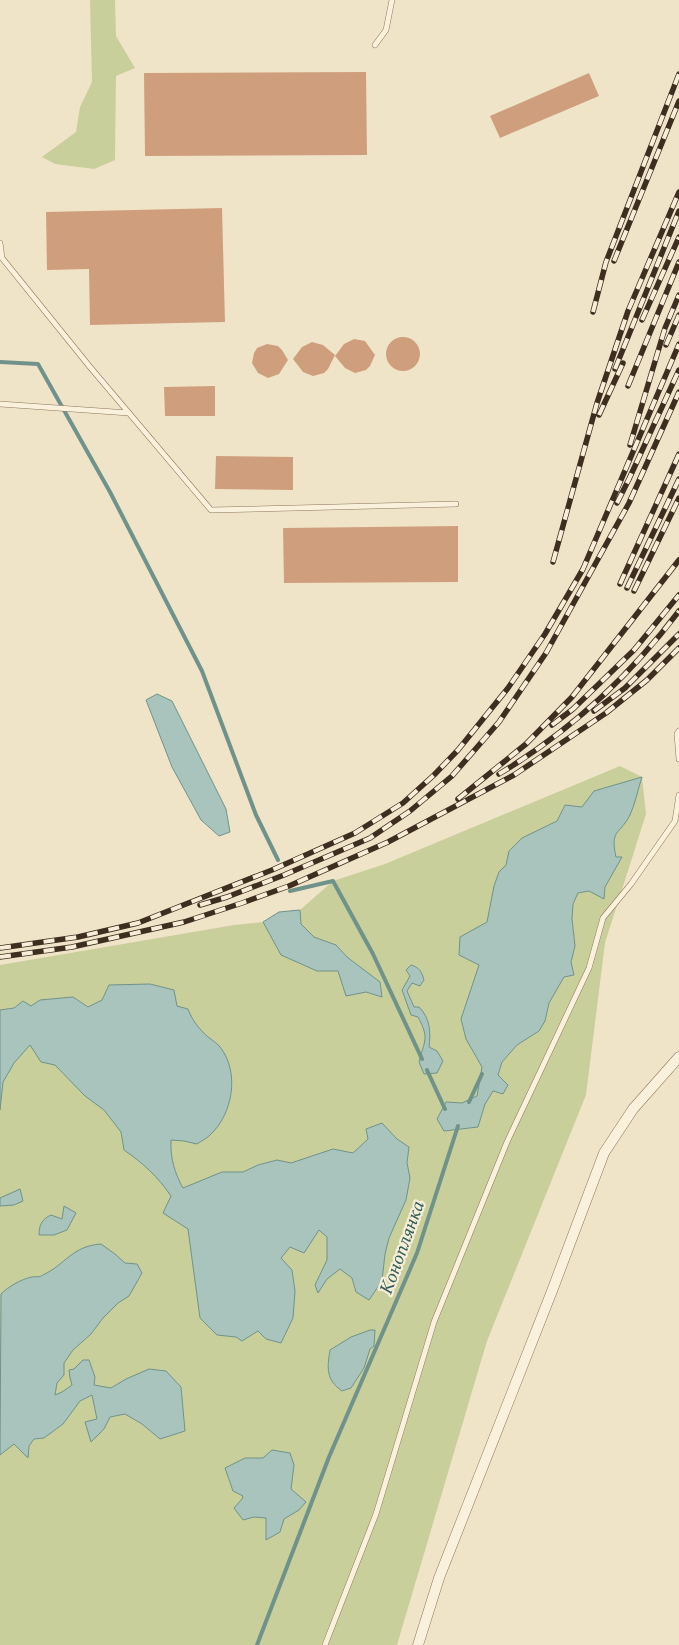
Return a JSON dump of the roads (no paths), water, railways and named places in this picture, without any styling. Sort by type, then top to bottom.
[{"type":"street","points":[[418,1645],[439,1578],[552,1292],[604,1153],[633,1108],[679,1056]]},
{"type":"lane","points":[[375,45],[386,30],[392,0]]},
{"type":"lane","points":[[0,243],[2,258],[211,510],[456,504]]},
{"type":"lane","points":[[0,404],[129,412]]},
{"type":"lane","points":[[679,731],[677,734],[679,759]]},
{"type":"lane","points":[[325,1645],[376,1514],[434,1322],[507,1142],[589,968],[603,918],[631,884],[674,821],[679,795]]},
{"type":"water","points":[[157,694],[172,701],[226,809],[230,832],[219,836],[201,820],[172,767],[146,700]]},
{"type":"water","points":[[642,777],[630,815],[615,837],[614,848],[616,857],[622,857],[605,887],[604,899],[589,891],[578,893],[573,904],[572,919],[575,946],[571,962],[574,975],[564,977],[549,1003],[545,1021],[539,1031],[517,1045],[502,1062],[498,1075],[508,1085],[503,1094],[493,1091],[485,1104],[478,1127],[444,1131],[437,1119],[446,1102],[462,1103],[477,1096],[482,1067],[466,1039],[461,1019],[479,965],[459,955],[460,937],[487,922],[494,886],[499,872],[506,865],[509,851],[522,838],[557,821],[565,805],[582,807],[594,791]]},
{"type":"water","points":[[300,910],[301,924],[314,937],[336,945],[347,957],[380,982],[382,997],[366,992],[346,996],[338,971],[317,971],[281,955],[263,922],[279,912]]},
{"type":"water","points":[[411,965],[420,970],[424,980],[420,986],[412,983],[407,991],[414,1007],[419,1007],[423,1011],[428,1021],[430,1031],[429,1047],[437,1051],[443,1061],[437,1073],[424,1074],[419,1062],[425,1040],[424,1030],[418,1017],[411,1015],[402,990],[410,976],[406,970]]},
{"type":"water","points":[[150,984],[174,990],[177,1006],[188,1009],[199,1028],[220,1047],[230,1068],[232,1080],[229,1105],[218,1126],[208,1136],[197,1144],[171,1140],[174,1166],[183,1188],[222,1172],[243,1172],[258,1165],[277,1160],[291,1163],[333,1149],[353,1153],[368,1139],[366,1129],[382,1123],[397,1139],[409,1147],[407,1163],[410,1178],[406,1200],[389,1238],[382,1281],[369,1300],[356,1292],[352,1278],[340,1269],[327,1279],[318,1293],[315,1285],[327,1260],[327,1237],[319,1230],[304,1253],[290,1247],[281,1258],[292,1270],[295,1291],[293,1318],[281,1343],[266,1339],[258,1331],[242,1341],[236,1337],[217,1335],[200,1318],[188,1229],[163,1213],[171,1196],[150,1171],[124,1150],[121,1132],[104,1110],[85,1096],[55,1065],[41,1062],[30,1045],[14,1063],[3,1082],[0,1110],[0,1010],[14,1008],[23,1001],[31,1006],[40,1000],[73,997],[88,1007],[102,1000],[109,985]]},
{"type":"water","points":[[20,1189],[23,1201],[14,1205],[0,1206],[0,1198]]},
{"type":"water","points":[[64,1206],[76,1213],[67,1230],[54,1235],[39,1235],[45,1218],[51,1215],[62,1219]]},
{"type":"water","points":[[101,1244],[125,1263],[137,1264],[142,1273],[129,1296],[118,1303],[91,1334],[73,1350],[64,1363],[64,1375],[57,1383],[55,1395],[72,1385],[69,1370],[74,1369],[83,1360],[89,1360],[95,1377],[94,1385],[111,1388],[149,1369],[166,1371],[181,1387],[185,1431],[160,1439],[142,1424],[125,1414],[110,1417],[104,1429],[91,1442],[85,1422],[97,1419],[92,1395],[80,1401],[63,1424],[44,1438],[34,1439],[29,1446],[28,1458],[14,1444],[0,1455],[1,1294],[19,1281],[39,1277],[51,1271],[83,1248]]},
{"type":"water","points":[[375,1330],[374,1346],[370,1349],[364,1368],[351,1388],[342,1391],[330,1378],[328,1362],[330,1350],[351,1337]]},
{"type":"water","points":[[272,1450],[290,1453],[294,1465],[291,1489],[306,1502],[299,1510],[284,1519],[280,1532],[266,1540],[266,1518],[254,1517],[243,1520],[234,1508],[243,1496],[233,1491],[225,1468],[245,1458],[263,1458]]},
{"type":"waterway","points":[[0,362],[38,364],[110,492],[202,671],[256,815],[278,860]]},
{"type":"waterway","points":[[290,891],[333,881],[373,954],[422,1059]]},
{"type":"waterway","points":[[427,1070],[445,1109]]},
{"type":"waterway","name":"Коноплянка","points":[[469,1102],[482,1074]]},
{"type":"waterway","name":"Коноплянка","points":[[257,1645],[329,1457],[417,1253],[458,1126]]},
{"type":"railway","points":[[593,312],[606,262],[679,74]]},
{"type":"railway","points":[[614,261],[679,101]]},
{"type":"railway","points":[[553,562],[597,403],[628,311],[679,192]]},
{"type":"railway","points":[[615,369],[679,211]]},
{"type":"railway","points":[[642,320],[679,237]]},
{"type":"railway","points":[[628,386],[679,262]]},
{"type":"railway","points":[[630,445],[665,328],[679,295]]},
{"type":"railway","points":[[666,345],[679,315]]},
{"type":"railway","points":[[0,948],[78,937],[138,923],[272,870],[355,833],[403,803],[458,750],[508,688],[545,634],[583,569],[679,344]]},
{"type":"railway","points":[[599,415],[623,363]]},
{"type":"railway","points":[[617,503],[679,370]]},
{"type":"railway","points":[[200,905],[227,897],[284,875],[370,838],[410,811],[452,776],[499,722],[546,653],[629,503],[679,392]]},
{"type":"railway","points":[[620,584],[679,454]]},
{"type":"railway","points":[[627,588],[679,479]]},
{"type":"railway","points":[[634,591],[679,498]]},
{"type":"railway","points":[[458,799],[526,744],[572,697],[679,560]]},
{"type":"railway","points":[[552,725],[573,709],[634,650],[679,595]]},
{"type":"railway","points":[[499,774],[550,740],[597,701],[640,658],[679,611]]},
{"type":"railway","points":[[594,711],[625,688],[679,634]]},
{"type":"railway","points":[[0,957],[72,947],[184,922],[289,886],[388,842],[514,775],[606,713],[647,680],[679,648]]}]
